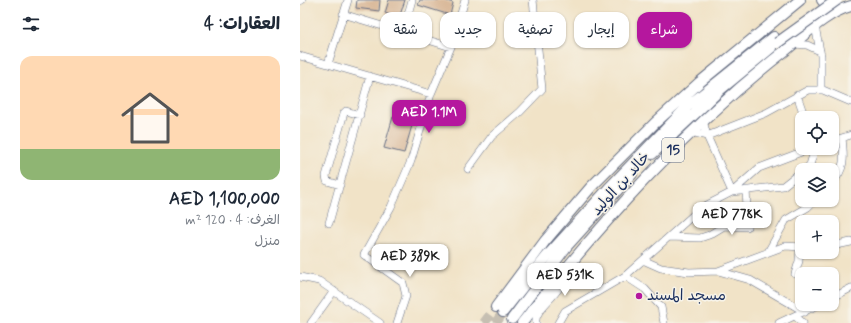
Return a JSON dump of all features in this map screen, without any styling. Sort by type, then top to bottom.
[{"type":"highway","points":[[818,24],[826,12],[826,5],[822,0]]},
{"type":"highway","points":[[512,319],[567,246],[642,164],[672,134],[775,40],[827,0]]},
{"type":"highway","points":[[775,40],[837,0]]},
{"type":"highway","name":"خالد بن الوليد","points":[[775,40],[688,106],[608,189],[500,309],[545,241],[581,199],[644,133],[700,82],[801,1]]},
{"type":"highway","name":"خالد بن الوليد","points":[[522,323],[566,268],[656,167],[703,120],[759,71],[818,24],[830,15],[851,6]]},
{"type":"street","points":[[328,64],[348,0]]},
{"type":"street","points":[[409,12],[412,0]]},
{"type":"street","points":[[461,12],[465,0]]},
{"type":"street","points":[[468,169],[492,136],[520,112],[542,89],[536,40],[534,0]]},
{"type":"street","points":[[343,14],[380,25]]},
{"type":"street","points":[[818,24],[822,70],[821,90]]},
{"type":"street","points":[[794,44],[807,45],[820,50]]},
{"type":"street","points":[[398,323],[406,296],[403,284],[364,255],[391,207],[404,178],[411,161],[431,94],[450,48]]},
{"type":"street","points":[[300,56],[431,94]]},
{"type":"street","points":[[329,223],[370,76]]},
{"type":"street","points":[[691,132],[707,136],[766,113],[808,90],[831,92],[851,102]]},
{"type":"street","points":[[797,95],[803,111]]},
{"type":"street","points":[[340,185],[326,181],[326,176],[344,113],[346,111],[360,115]]},
{"type":"street","points":[[703,120],[707,136],[732,192]]},
{"type":"street","points":[[839,139],[851,135]]},
{"type":"street","points":[[839,174],[845,161],[842,138]]},
{"type":"street","points":[[558,323],[565,312],[625,276],[701,208],[732,192],[759,168],[795,155]]},
{"type":"street","points":[[732,192],[783,186],[795,177]]},
{"type":"street","points":[[669,237],[700,238],[709,235],[724,226],[747,227],[746,190]]},
{"type":"street","points":[[768,252],[786,220],[808,207]]},
{"type":"street","points":[[839,245],[851,242]]},
{"type":"street","points":[[717,271],[786,246],[795,247]]},
{"type":"street","points":[[643,260],[662,268],[689,272],[717,271],[750,280],[805,312]]},
{"type":"street","points":[[536,323],[537,314],[563,283],[566,268]]},
{"type":"street","points":[[625,276],[645,289],[661,307],[664,323]]},
{"type":"street","points":[[300,277],[319,281],[380,323]]},
{"type":"street","points":[[839,294],[851,288]]},
{"type":"street","points":[[311,323],[334,291]]},
{"type":"street","points":[[779,323],[805,312]]},
{"type":"street","points":[[795,316],[803,323]]},
{"type":"building","points":[[357,0],[380,0],[379,11],[356,8]]},
{"type":"building","points":[[389,0],[405,0],[401,12],[385,12]]},
{"type":"building","points":[[420,0],[444,0],[453,3],[451,12],[440,12],[418,5]]},
{"type":"building","points":[[393,117],[413,122],[404,153],[384,148]]},
{"type":"tunnel","points":[[484,323],[496,307]]},
{"type":"tunnel","points":[[496,323],[503,312]]},
{"type":"place","name":"مسجد المسند","points":[[639,296]]}]
